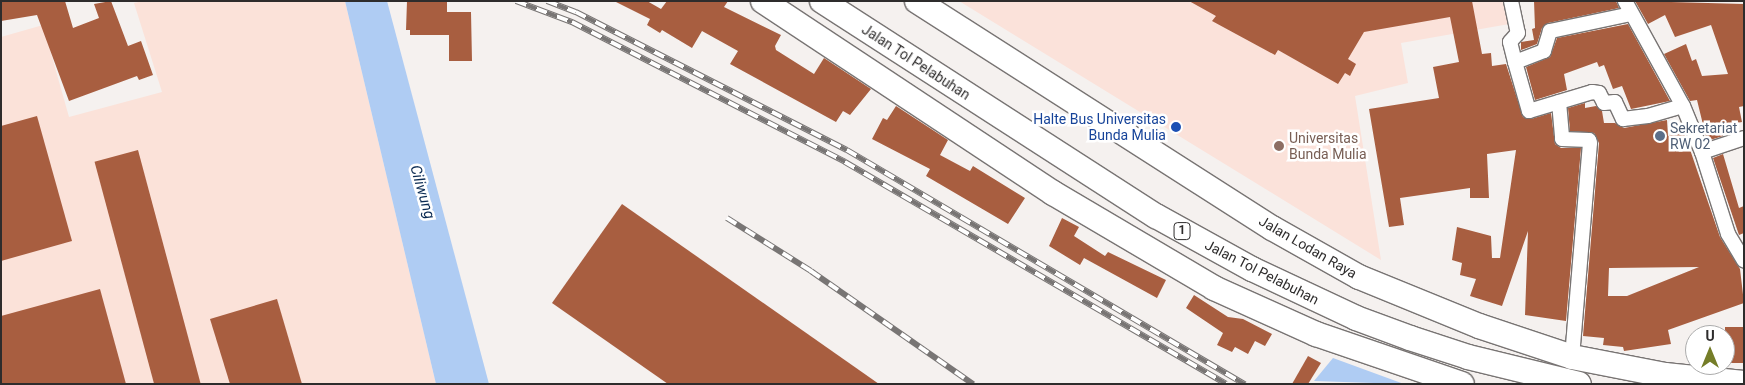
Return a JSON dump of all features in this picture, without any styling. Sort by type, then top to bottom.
[{"type":"highway","points":[[763,1],[1053,193],[1214,288],[1316,334],[1462,384]]},
{"type":"highway","name":"Jalan Tol Pelabuhan","points":[[822,1],[1156,216],[1252,270],[1356,318],[1468,357],[1584,373]]},
{"type":"highway","name":"Jalan Lodan Raya","points":[[917,1],[1333,264],[1405,297],[1584,373],[1665,375],[1744,383]]},
{"type":"street","points":[[1511,1],[1518,33],[1510,42],[1529,111],[1596,92],[1604,103],[1615,102],[1623,119],[1648,116],[1683,106]]},
{"type":"street","points":[[1625,1],[1683,106],[1702,152],[1728,234],[1740,248],[1744,261]]},
{"type":"street","points":[[1515,62],[1544,51],[1550,31],[1631,14]]},
{"type":"street","points":[[1559,102],[1562,139],[1589,140],[1590,143],[1584,373]]},
{"type":"street","points":[[1702,152],[1744,138]]},
{"type":"shaded area","points":[[143,1],[345,1],[436,384],[1,384],[1,37],[43,25],[69,117],[162,92],[134,3]]},
{"type":"shaded area","name":"Universitas Bunda Mulia","points":[[959,1],[1509,1],[1515,23],[1401,43],[1408,83],[1355,96],[1381,260]]},
{"type":"water","name":"Ciliwung","points":[[345,1],[387,1],[489,384],[436,384]]},
{"type":"water","points":[[1333,358],[1404,384],[1314,381]]},
{"type":"building","points":[[1,1],[65,1],[73,28],[99,18],[94,4],[111,1],[128,46],[141,41],[153,75],[139,80],[137,76],[69,101],[37,15],[1,21]]},
{"type":"building","points":[[407,1],[447,1],[447,12],[471,12],[472,61],[449,61],[449,35],[410,35],[410,30],[406,30]]},
{"type":"building","points":[[614,1],[647,1],[661,9],[667,1],[728,1],[724,7],[781,35],[775,46],[776,50],[814,74],[824,58],[871,89],[850,115],[843,111],[836,122],[730,64],[738,51],[702,31],[692,48],[662,30],[660,33],[647,25],[650,19]]},
{"type":"building","points":[[1189,1],[1472,1],[1482,54],[1491,53],[1492,66],[1506,64],[1523,117],[1531,119],[1551,113],[1555,144],[1561,148],[1581,148],[1566,321],[1525,315],[1528,231],[1502,306],[1470,296],[1476,279],[1460,275],[1462,263],[1452,260],[1457,227],[1491,236],[1492,258],[1500,258],[1516,150],[1487,154],[1489,198],[1470,198],[1470,188],[1400,198],[1404,225],[1389,227],[1369,109],[1439,98],[1433,67],[1459,62],[1450,17],[1364,32],[1348,59],[1356,64],[1350,76],[1345,73],[1338,84],[1278,50],[1275,55],[1212,21],[1216,16]]},
{"type":"building","points":[[1534,1],[1616,1],[1619,8],[1548,23],[1542,28],[1537,44],[1521,50],[1521,42],[1534,40],[1532,29],[1535,28]]},
{"type":"building","points":[[1635,1],[1744,4],[1744,106],[1739,107],[1742,122],[1722,126],[1723,136],[1707,141],[1697,100],[1690,101],[1664,54],[1686,44],[1692,61],[1696,59],[1702,76],[1728,74],[1711,25],[1675,37],[1665,15],[1648,24]]},
{"type":"building","points":[[1628,24],[1670,101],[1631,109],[1622,86],[1613,89],[1604,65],[1599,67],[1597,62],[1564,74],[1567,90],[1535,100],[1526,67],[1550,57],[1557,38]]},
{"type":"building","points":[[1585,103],[1585,108],[1596,106],[1602,111],[1604,123],[1615,123],[1624,128],[1667,120],[1668,136],[1684,132],[1720,237],[1740,269],[1744,303],[1668,330],[1671,344],[1624,351],[1623,347],[1603,345],[1604,338],[1583,336],[1599,143],[1594,133],[1570,131],[1568,108]],"holes":[[[1699,267],[1627,296],[1608,296],[1609,268]]]},
{"type":"building","points":[[896,106],[948,140],[940,155],[970,171],[973,166],[1025,198],[1008,224],[926,176],[930,169],[872,139],[883,118],[887,120]]},
{"type":"building","points":[[37,116],[72,241],[1,261],[1,126]]},
{"type":"building","points":[[138,150],[201,384],[154,384],[95,162]]},
{"type":"building","points":[[1723,154],[1739,208],[1744,206],[1744,233],[1739,235],[1713,158]]},
{"type":"building","points":[[622,204],[879,384],[668,384],[552,303]]},
{"type":"building","points":[[1062,218],[1079,227],[1074,236],[1105,256],[1108,252],[1166,280],[1157,298],[1084,258],[1080,265],[1049,246]]},
{"type":"building","points":[[100,289],[126,384],[1,384],[1,316]]},
{"type":"building","points":[[1194,295],[1228,317],[1243,319],[1272,334],[1265,346],[1255,341],[1248,354],[1235,347],[1232,352],[1217,345],[1223,333],[1186,308]]},
{"type":"building","points":[[277,299],[302,384],[230,384],[210,319]]},
{"type":"building","points":[[1735,327],[1744,327],[1744,363],[1735,363]]},
{"type":"building","points":[[1308,356],[1321,363],[1308,384],[1292,384]]},
{"type":"railway","points":[[516,1],[572,22],[845,162],[1226,384]]},
{"type":"railway","points":[[547,1],[576,12],[847,150],[1245,384]]},
{"type":"railway","points":[[727,218],[811,271],[973,384]]},
{"type":"place","name":"Halte Bus Universitas Bunda Mulia","points":[[1176,127]]},
{"type":"place","name":"Sekretariat RW 02","points":[[1660,136]]},
{"type":"place","name":"Universitas Bunda Mulia","points":[[1279,146]]}]
